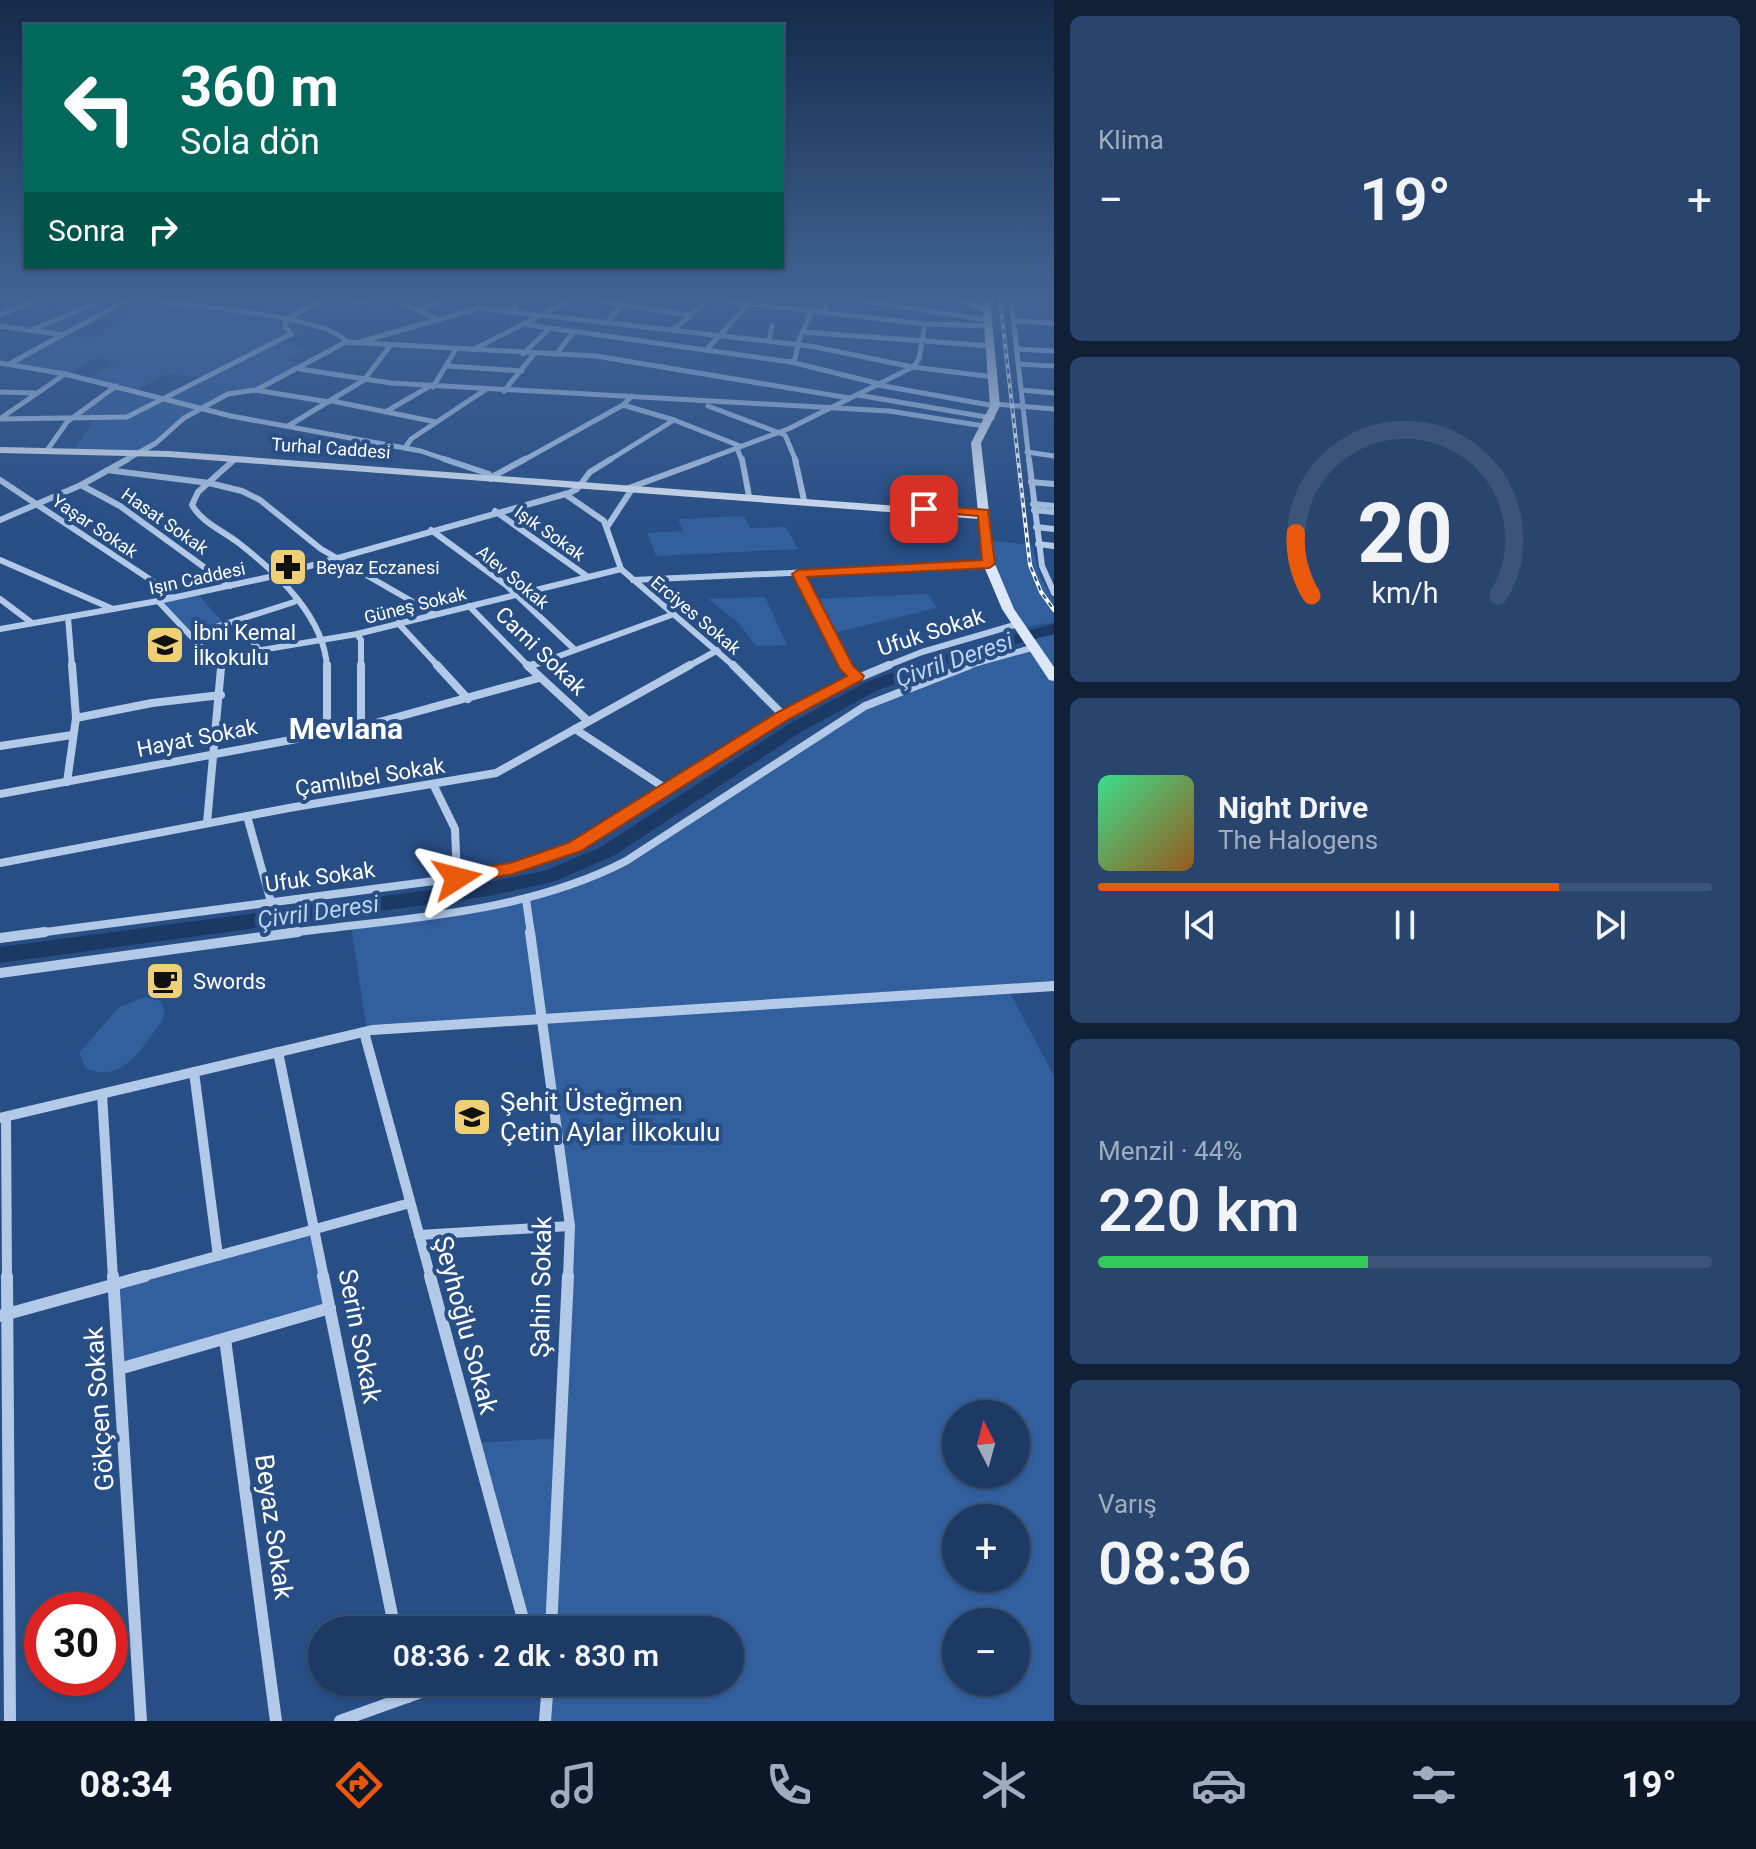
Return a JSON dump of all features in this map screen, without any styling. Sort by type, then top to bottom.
[{"type":"street","points":[[0,419],[57,379]]},
{"type":"street","points":[[88,379],[166,397],[200,409],[405,448],[456,461],[492,478],[623,405],[632,396]]},
{"type":"street","points":[[0,419],[127,417],[202,379]]},
{"type":"street","points":[[0,520],[81,485],[160,441],[181,420],[233,392],[255,390],[281,379]]},
{"type":"street","points":[[360,379],[485,390],[911,414],[992,413],[1022,407],[1054,409]]},
{"type":"street","points":[[386,412],[432,386],[437,379]]},
{"type":"street","points":[[504,391],[515,379]]},
{"type":"street","points":[[736,379],[849,398]]},
{"type":"street","points":[[860,379],[992,413]]},
{"type":"street","points":[[607,527],[628,489],[780,432],[888,379]]},
{"type":"street","points":[[994,379],[992,413],[976,443],[989,564],[1001,595],[1054,677]]},
{"type":"street","points":[[1020,379],[1038,544],[1054,592]]},
{"type":"street","points":[[287,427],[364,380]]},
{"type":"street","points":[[48,449],[71,419],[116,386]]},
{"type":"street","points":[[255,390],[436,422]]},
{"type":"street","points":[[405,448],[411,439],[485,390]]},
{"type":"street","points":[[1021,390],[1054,393]]},
{"type":"street","points":[[0,392],[35,394]]},
{"type":"street","points":[[857,394],[992,413]]},
{"type":"street","points":[[697,403],[780,432],[787,438],[804,500]]},
{"type":"street","points":[[623,405],[674,420],[739,447]]},
{"type":"street","name":"Işın Caddesi","points":[[0,629],[158,601],[274,576],[495,511],[565,494],[579,485],[590,472],[674,420]]},
{"type":"street","points":[[739,447],[749,496]]},
{"type":"street","name":"Turhal Caddesi","points":[[0,450],[138,452],[984,514]]},
{"type":"street","points":[[1027,452],[1054,456]]},
{"type":"street","points":[[235,459],[207,482],[193,500],[195,511],[252,554],[274,576],[322,640],[327,732]]},
{"type":"street","points":[[107,470],[207,482],[257,498],[304,538],[435,614]]},
{"type":"street","name":"Yaşar Sokak","points":[[0,480],[163,588],[172,598]]},
{"type":"street","points":[[1031,482],[1054,484]]},
{"type":"street","name":"Hasat Sokak","points":[[81,485],[120,506],[230,586]]},
{"type":"street","name":"Turhal Caddesi","points":[[659,492],[984,514]]},
{"type":"street","points":[[565,494],[603,519],[607,527]]},
{"type":"street","points":[[1034,507],[1054,506]]},
{"type":"street","points":[[1034,507],[1054,512]]},
{"type":"street","name":"Işık Sokak","points":[[495,511],[588,577]]},
{"type":"street","name":"Erciyes Sokak","points":[[607,527],[613,557],[621,569],[718,650],[784,716]]},
{"type":"street","points":[[1036,527],[1054,529]]},
{"type":"street","name":"Alev Sokak","points":[[431,530],[518,595],[574,649]]},
{"type":"street","points":[[1038,544],[1054,546]]},
{"type":"street","points":[[0,560],[115,609]]},
{"type":"street","points":[[633,580],[989,564]]},
{"type":"street","name":"Güneş Sokak","points":[[213,658],[357,634],[621,569]]},
{"type":"street","points":[[798,574],[847,669],[857,676]]},
{"type":"street","points":[[0,599],[32,623]]},
{"type":"street","points":[[158,601],[221,668],[221,695],[207,823]]},
{"type":"street","points":[[191,635],[294,602]]},
{"type":"street","name":"Cami Sokak","points":[[469,606],[539,678],[588,721]]},
{"type":"street","points":[[529,667],[674,614]]},
{"type":"street","points":[[67,782],[76,718],[68,617]]},
{"type":"street","points":[[237,620],[260,651]]},
{"type":"street","points":[[398,623],[468,699]]},
{"type":"street","name":"Ufuk Sokak","points":[[0,938],[513,868],[590,840],[784,716],[857,676],[922,652],[1020,626]]},
{"type":"street","points":[[357,634],[361,640],[361,727]]},
{"type":"street","points":[[0,973],[526,899],[584,882],[626,861],[865,706],[950,671],[1033,645]]},
{"type":"street","name":"Çamlıbel Sokak","points":[[0,863],[207,823],[496,773],[718,650]]},
{"type":"street","name":"Hayat Sokak","points":[[0,794],[361,727],[539,678]]},
{"type":"street","points":[[76,718],[152,703],[221,695]]},
{"type":"street","points":[[575,729],[668,790]]},
{"type":"street","points":[[0,746],[72,735]]},
{"type":"street","points":[[433,784],[455,829],[457,878]]},
{"type":"street","points":[[247,816],[271,902]]},
{"type":"street","name":"Şahin Sokak","points":[[526,899],[570,1226],[552,1616]]},
{"type":"street","points":[[10,1721],[3,1118],[364,1032],[1054,986]]},
{"type":"street","name":"Şeyhoğlu Sokak","points":[[364,1032],[522,1616]]},
{"type":"street","name":"Serin Sokak","points":[[278,1052],[392,1616]]},
{"type":"street","points":[[194,1072],[218,1256]]},
{"type":"street","name":"Gökçen Sokak","points":[[102,1094],[141,1721]]},
{"type":"street","points":[[4,1315],[410,1203]]},
{"type":"street","points":[[419,1235],[570,1226]]},
{"type":"street","points":[[119,1369],[330,1308]]},
{"type":"street","name":"Beyaz Sokak","points":[[225,1339],[276,1721]]},
{"type":"street","points":[[340,1721],[392,1696]]},
{"type":"street","points":[[545,1721],[547,1696]]},
{"type":"shaded area","points":[[89,379],[157,379],[136,390],[166,397],[198,379],[281,379],[271,385],[237,391],[187,416],[168,434],[138,452],[74,450],[94,420],[71,419],[115,386]]},
{"type":"shaded area","points":[[744,516],[750,528],[786,527],[798,549],[656,556],[647,533],[683,531],[678,519]]},
{"type":"shaded area","points":[[986,540],[1032,545],[1040,576],[1054,601],[1054,622],[1021,628],[1008,609]]},
{"type":"shaded area","points":[[197,593],[224,624],[191,635],[158,601]]},
{"type":"shaded area","points":[[928,594],[937,608],[830,634],[812,599]]},
{"type":"shaded area","points":[[765,597],[787,645],[756,646],[739,623],[708,599]]},
{"type":"shaded area","points":[[1054,635],[1054,986],[1008,989],[1054,1076],[1054,1721],[545,1721],[547,1696],[744,1696],[744,1616],[522,1616],[475,1443],[560,1438],[570,1226],[543,1019],[367,1031],[351,926],[489,906],[608,871],[816,736],[917,683],[1034,648],[1029,639]]},
{"type":"shaded area","points":[[145,997],[160,1001],[165,1012],[163,1020],[140,1050],[122,1067],[111,1071],[99,1072],[86,1068],[79,1053],[119,1007]]},
{"type":"shaded area","points":[[314,1230],[330,1308],[119,1369],[112,1284]]},
{"type":"waterway","name":"Çivril Deresi","points":[[0,955],[489,889],[549,876],[608,851],[795,728],[872,686],[966,652],[1054,629]]},
{"type":"railway","points":[[1009,379],[1030,565],[1041,592],[1054,610]]},
{"type":"place","name":"Beyaz Eczanesi","points":[[288,567]]},
{"type":"place","name":"İbni Kemal İlkokulu","points":[[165,645]]},
{"type":"place","name":"Swords","points":[[165,981]]},
{"type":"place","name":"Şehit Üsteğmen Çetin Aylar İlkokulu","points":[[472,1117]]},
{"type":"district","name":"Mevlana","points":[[346,728]]},
{"type":"route","points":[[457,878],[537,862],[590,840],[784,716],[857,676],[847,669],[798,574],[989,564],[984,513],[924,509]]}]
